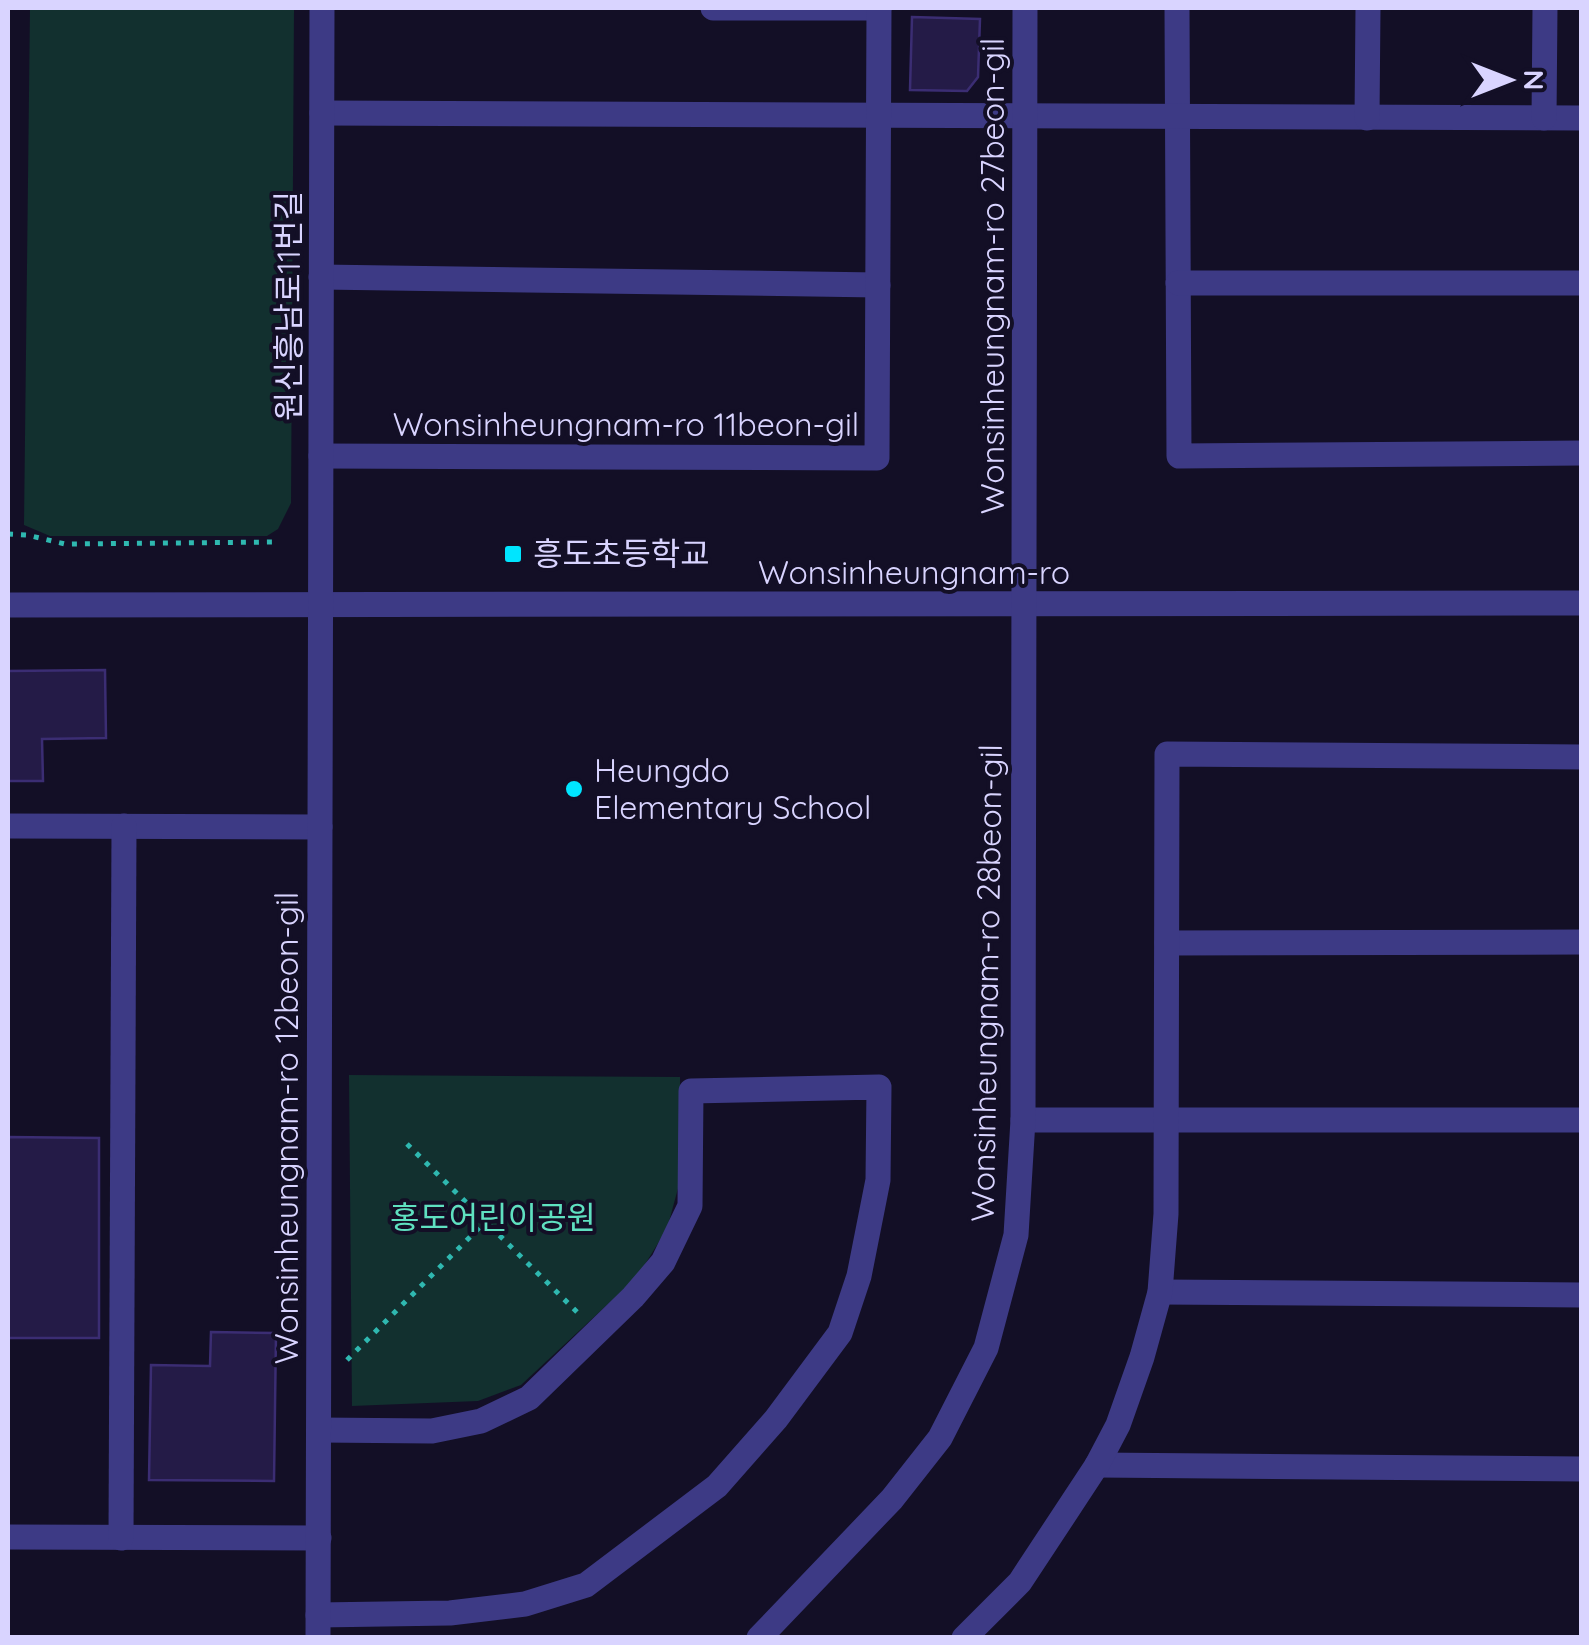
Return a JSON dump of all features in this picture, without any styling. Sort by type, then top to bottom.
[{"type":"street","name":"원신흥남로11번길","points":[[321,605],[322,8]]},
{"type":"street","name":"Wonsinheungnam-ro 11beon-gil","points":[[321,456],[877,458],[879,8],[713,8]]},
{"type":"street","name":"Wonsinheungnam-ro 27beon-gil","points":[[1025,8],[1025,605]]},
{"type":"street","points":[[1177,8],[1179,456],[1582,453]]},
{"type":"street","points":[[1367,118],[1368,8]]},
{"type":"street","points":[[1544,118],[1545,8]]},
{"type":"street","points":[[322,113],[1582,118]]},
{"type":"street","points":[[322,276],[878,285]]},
{"type":"street","points":[[1178,283],[1582,283]]},
{"type":"street","name":"Wonsinheungnam-ro","points":[[8,605],[1582,603]]},
{"type":"street","name":"Wonsinheungnam-ro 12beon-gil","points":[[319,1430],[432,1431],[481,1422],[529,1398],[633,1298],[663,1262],[690,1206],[691,1091],[879,1087],[878,1180],[859,1276],[840,1333],[776,1419],[717,1486],[586,1585],[524,1604],[318,1626],[321,605]]},
{"type":"street","name":"Wonsinheungnam-ro 28beon-gil","points":[[759,1638],[892,1500],[940,1438],[986,1348],[1016,1236],[1023,1120],[1025,605]]},
{"type":"street","points":[[964,1638],[1020,1582],[1097,1464],[1124,1408],[1160,1292],[1166,1214],[1167,754],[1582,756]]},
{"type":"street","points":[[8,826],[320,827]]},
{"type":"street","points":[[120,1538],[124,826]]},
{"type":"street","points":[[1167,943],[1582,942]]},
{"type":"street","points":[[1023,1120],[1582,1120]]},
{"type":"street","points":[[1160,1292],[1582,1295]]},
{"type":"street","points":[[1097,1464],[1582,1469]]},
{"type":"street","points":[[8,1537],[319,1538]]},
{"type":"path","points":[[8,534],[65,544],[274,542]]},
{"type":"path","points":[[408,1144],[578,1313]]},
{"type":"path","points":[[345,1362],[486,1221]]},
{"type":"green space","points":[[30,8],[294,8],[291,503],[278,529],[267,536],[50,536],[24,525]]},
{"type":"green space","name":"홍도어린이공원","points":[[349,1075],[680,1077],[680,1181],[667,1229],[637,1277],[521,1385],[478,1401],[352,1406]]},
{"type":"building","points":[[912,17],[980,19],[978,77],[967,91],[910,90]]},
{"type":"building","points":[[105,670],[106,738],[42,739],[43,781],[8,781],[8,671]]},
{"type":"building","points":[[8,1137],[99,1138],[99,1338],[8,1338]]},
{"type":"building","points":[[211,1332],[276,1333],[274,1481],[149,1480],[151,1365],[210,1366]]},
{"type":"place","name":"흥도초등학교","points":[[513,554]]},
{"type":"place","name":"Heungdo Elementary School","points":[[574,789]]}]
